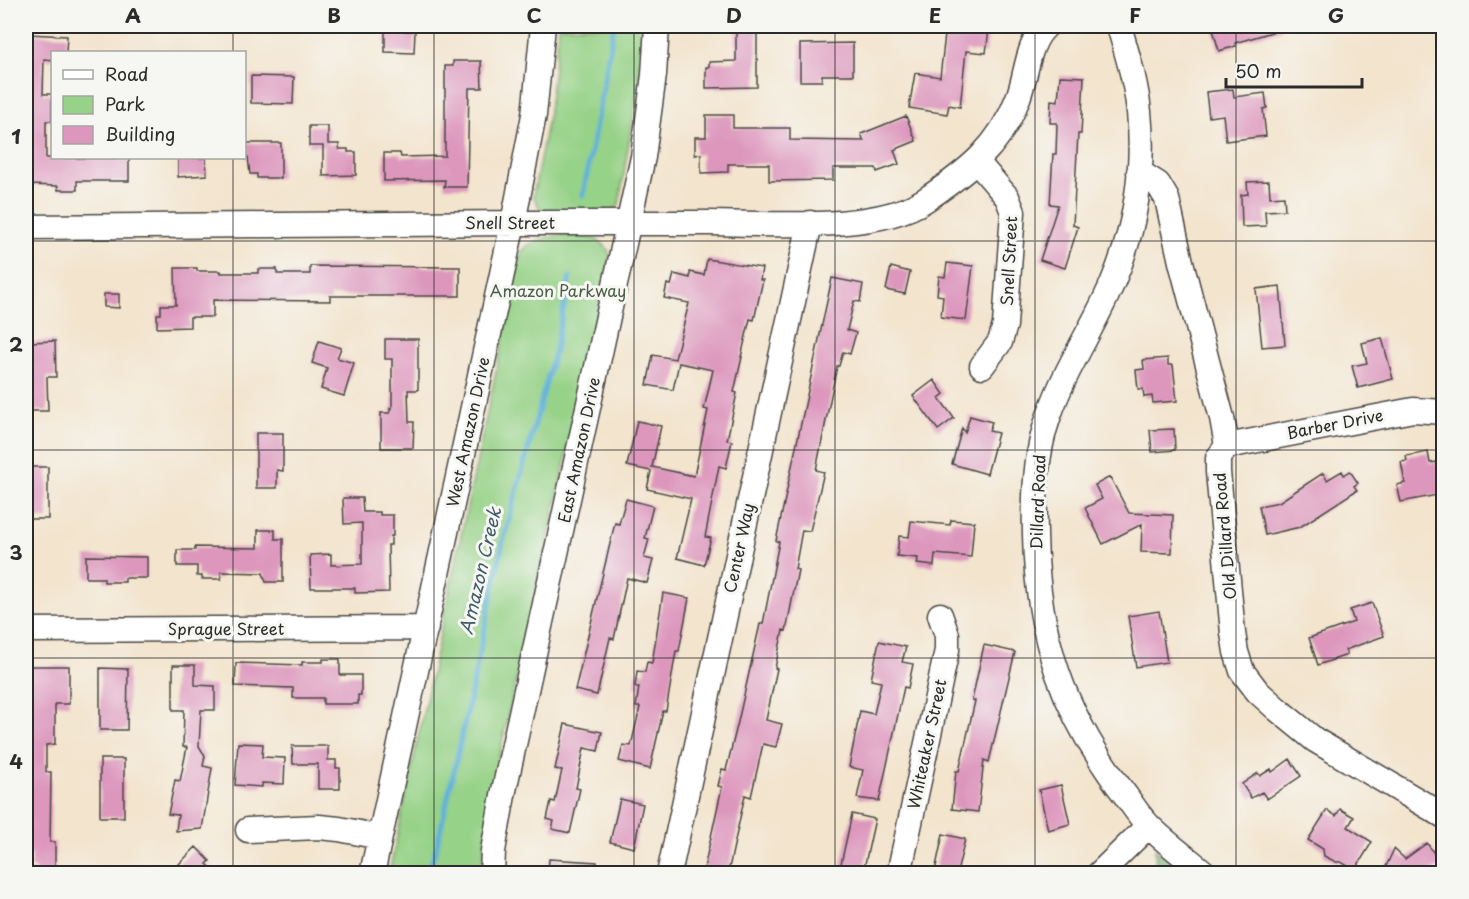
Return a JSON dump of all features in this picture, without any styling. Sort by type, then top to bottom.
[{"type":"street","name":"West Amazon Drive","points":[[372,873],[513,223],[534,115],[543,26]]},
{"type":"street","name":"East Amazon Drive","points":[[492,873],[493,851],[503,795],[643,157],[654,75],[657,26]]},
{"type":"street","name":"Snell Street","points":[[26,227],[810,223],[888,217],[924,201],[977,162],[1003,130],[1018,98],[1034,43],[1039,32],[1046,26]]},
{"type":"street","name":"Dillard Road","points":[[1119,26],[1129,60],[1141,132],[1134,212],[1112,284],[1067,373],[1045,426],[1039,453],[1035,550],[1042,612],[1058,674],[1070,708],[1106,771],[1148,826],[1206,873]]},
{"type":"street","name":"Snell Street","points":[[977,162],[1007,197],[1013,212],[1005,325],[1000,342],[982,366]]},
{"type":"street","name":"Old Dillard Road","points":[[1139,172],[1158,184],[1167,199],[1222,418],[1227,446],[1218,458],[1218,472],[1233,633],[1242,671],[1258,692],[1315,740],[1443,816]]},
{"type":"street","name":"Center Way","points":[[669,873],[810,223]]},
{"type":"street","name":"Barber Drive","points":[[1227,446],[1413,410],[1443,412]]},
{"type":"street","name":"Whiteaker Street","points":[[898,873],[947,650],[947,635],[940,615]]},
{"type":"street","name":"Sprague Street","points":[[26,630],[426,628]]},
{"type":"street","points":[[1099,873],[1148,826]]},
{"type":"street","points":[[248,831],[319,827],[380,837]]},
{"type":"green space","points":[[559,26],[643,26],[638,87],[619,204],[615,210],[608,212],[557,213],[541,210],[533,196],[548,118]]},
{"type":"green space","name":"Amazon Parkway","points":[[561,235],[590,237],[602,243],[610,255],[501,746],[489,809],[481,873],[389,874],[521,254],[533,242]]},
{"type":"green space","points":[[1155,849],[1184,873],[1156,873]]},
{"type":"building","points":[[736,26],[757,26],[757,87],[706,88],[706,67],[709,67],[709,62],[736,61]]},
{"type":"building","points":[[946,26],[989,29],[986,53],[966,51],[960,107],[949,105],[947,114],[909,108],[915,73],[940,77]]},
{"type":"building","points":[[1212,26],[1281,26],[1282,29],[1235,43],[1236,46],[1219,51]]},
{"type":"building","points":[[385,30],[415,31],[414,53],[385,52]]},
{"type":"building","points":[[28,34],[67,36],[66,51],[51,51],[51,60],[44,59],[43,94],[51,94],[51,121],[46,121],[46,158],[129,159],[129,181],[77,181],[77,190],[58,190],[58,186],[28,185],[28,165],[26,165]]},
{"type":"building","points":[[853,43],[853,75],[822,75],[822,81],[800,81],[800,44]]},
{"type":"building","points":[[453,61],[481,61],[482,88],[469,88],[467,187],[444,187],[445,180],[384,181],[384,153],[400,153],[401,157],[445,156],[445,66],[453,66]]},
{"type":"building","points":[[251,76],[294,77],[293,104],[251,103]]},
{"type":"building","points":[[1060,76],[1084,77],[1073,225],[1078,227],[1065,268],[1040,260],[1058,205],[1050,204],[1057,123],[1050,123],[1051,100],[1058,101]]},
{"type":"building","points":[[1233,89],[1234,97],[1265,93],[1267,108],[1263,109],[1266,136],[1226,141],[1223,115],[1209,117],[1206,92]]},
{"type":"building","points":[[706,115],[733,115],[733,128],[790,128],[790,140],[864,141],[861,134],[906,116],[916,141],[894,150],[899,164],[877,172],[876,168],[833,168],[833,180],[769,181],[769,164],[728,164],[728,172],[701,173],[701,154],[695,155],[695,137],[706,137]]},
{"type":"building","points":[[309,126],[328,126],[328,144],[339,144],[339,149],[356,152],[356,175],[323,176],[323,146],[309,146]]},
{"type":"building","points":[[246,143],[281,143],[281,178],[257,178],[257,174],[250,174],[248,157],[246,157]]},
{"type":"building","points":[[178,159],[206,159],[207,175],[178,177]]},
{"type":"building","points":[[1269,181],[1270,197],[1284,196],[1285,210],[1265,211],[1266,226],[1242,227],[1241,195],[1248,194],[1247,182]]},
{"type":"building","points":[[707,259],[762,268],[760,280],[763,280],[754,320],[750,319],[741,357],[734,392],[737,393],[727,440],[732,441],[726,468],[719,466],[705,537],[711,538],[704,565],[677,558],[691,499],[647,489],[651,471],[627,466],[637,421],[661,426],[652,467],[694,476],[708,410],[704,409],[713,370],[679,363],[673,390],[647,385],[653,355],[675,359],[689,303],[664,298],[667,284],[671,285],[674,274],[690,278],[690,272],[704,275]]},
{"type":"building","points":[[947,263],[973,266],[966,320],[941,317],[943,296],[937,295],[939,276],[945,277]]},
{"type":"building","points":[[310,266],[460,267],[460,296],[330,296],[330,301],[213,300],[213,317],[190,317],[190,327],[157,328],[157,314],[161,314],[161,305],[176,305],[175,268],[197,268],[197,271],[221,271],[221,273],[258,273],[258,269],[277,269],[277,274],[310,274]]},
{"type":"building","points":[[891,267],[910,272],[905,294],[886,290]]},
{"type":"building","points":[[832,278],[863,284],[860,302],[854,301],[847,330],[856,333],[850,354],[843,352],[839,366],[837,366],[816,470],[824,472],[810,531],[802,530],[795,569],[798,570],[786,631],[783,630],[775,668],[777,669],[766,720],[782,724],[776,747],[763,744],[751,797],[745,795],[728,873],[703,873],[722,787],[718,786],[722,769],[726,770],[760,624],[763,624],[779,542],[776,541]]},
{"type":"building","points":[[1280,286],[1285,345],[1262,347],[1256,289]]},
{"type":"building","points":[[104,294],[119,294],[119,308],[104,307]]},
{"type":"building","points":[[1382,338],[1393,379],[1358,388],[1352,366],[1367,363],[1362,343]]},
{"type":"building","points":[[385,339],[418,339],[418,390],[408,390],[409,422],[414,422],[413,448],[381,448],[381,413],[390,413],[390,408],[392,408],[392,359],[385,359]]},
{"type":"building","points":[[55,341],[56,377],[47,377],[48,411],[29,411],[26,355],[29,355],[29,342]]},
{"type":"building","points":[[319,341],[341,348],[337,358],[354,363],[344,396],[321,389],[327,368],[312,363]]},
{"type":"building","points":[[1168,358],[1168,365],[1173,365],[1177,401],[1153,403],[1152,396],[1144,397],[1143,389],[1138,389],[1136,370],[1144,369],[1143,360]]},
{"type":"building","points":[[934,380],[944,394],[939,398],[954,418],[938,430],[913,396]]},
{"type":"building","points":[[970,416],[992,422],[989,431],[998,433],[987,474],[952,464],[962,428],[965,433]]},
{"type":"building","points":[[1174,429],[1175,450],[1152,452],[1150,430]]},
{"type":"building","points":[[256,433],[283,433],[283,471],[277,470],[277,488],[256,488]]},
{"type":"building","points":[[1428,452],[1430,463],[1437,462],[1438,467],[1443,466],[1443,494],[1401,502],[1397,485],[1405,483],[1401,462],[1407,461],[1406,456]]},
{"type":"building","points":[[26,467],[48,467],[48,519],[26,519]]},
{"type":"building","points":[[1342,471],[1344,475],[1350,471],[1358,483],[1354,486],[1357,490],[1300,527],[1265,535],[1259,506],[1279,502],[1323,473],[1327,480]]},
{"type":"building","points":[[1110,477],[1129,513],[1173,515],[1172,553],[1141,552],[1142,524],[1103,544],[1085,508],[1102,499],[1095,485]]},
{"type":"building","points":[[343,498],[362,498],[363,512],[393,515],[393,536],[391,536],[391,545],[388,545],[389,592],[355,593],[355,588],[311,588],[310,555],[331,554],[331,565],[362,564],[362,523],[344,524]]},
{"type":"building","points":[[626,499],[653,506],[645,538],[649,539],[644,558],[653,560],[647,583],[627,578],[614,639],[610,638],[597,695],[575,690],[615,523],[619,524]]},
{"type":"building","points":[[951,520],[974,522],[971,557],[935,554],[934,566],[917,564],[918,558],[897,556],[899,536],[909,537],[911,521],[950,525]]},
{"type":"building","points":[[258,530],[275,530],[275,539],[283,539],[283,582],[266,582],[263,573],[221,572],[221,579],[202,579],[202,576],[197,576],[197,566],[177,566],[177,550],[195,550],[195,547],[258,548]]},
{"type":"building","points":[[86,556],[147,557],[147,578],[125,578],[125,582],[104,582],[104,578],[86,578]]},
{"type":"building","points":[[663,593],[689,598],[679,651],[676,651],[666,711],[663,711],[650,769],[619,761],[623,745],[631,746],[640,707],[636,707],[639,687],[635,687],[637,671],[645,672],[647,662],[652,663]]},
{"type":"building","points":[[1372,603],[1384,636],[1345,650],[1347,655],[1318,665],[1309,638],[1354,622],[1350,610]]},
{"type":"building","points":[[1159,611],[1167,662],[1136,667],[1128,616]]},
{"type":"building","points":[[879,641],[906,647],[902,662],[913,664],[908,688],[904,687],[879,801],[857,798],[863,770],[849,767],[860,711],[874,714],[881,682],[871,680]]},
{"type":"building","points":[[984,645],[1015,652],[989,762],[984,760],[978,812],[952,809],[956,771],[959,771],[975,701],[972,700]]},
{"type":"building","points":[[323,659],[340,659],[340,675],[361,675],[361,695],[358,695],[358,704],[323,704],[323,698],[293,698],[293,688],[235,686],[236,663],[302,665],[302,662],[323,662]]},
{"type":"building","points":[[173,665],[195,665],[195,685],[215,686],[215,710],[201,710],[199,746],[205,756],[203,766],[212,768],[202,829],[176,831],[178,815],[168,814],[175,780],[180,781],[187,747],[183,747],[184,710],[173,710]]},
{"type":"building","points":[[26,666],[69,666],[69,704],[55,704],[55,744],[46,745],[46,772],[51,772],[50,842],[55,842],[55,873],[35,873],[35,868],[31,868],[31,854],[28,854]]},
{"type":"building","points":[[100,668],[128,669],[127,730],[100,730]]},
{"type":"building","points":[[565,724],[602,732],[598,751],[584,748],[576,788],[580,789],[570,833],[552,829],[554,821],[547,819],[551,801],[555,802],[562,770],[555,769]]},
{"type":"building","points":[[238,743],[263,744],[262,757],[285,758],[284,784],[262,783],[262,787],[235,785]]},
{"type":"building","points":[[292,746],[328,746],[328,760],[336,760],[336,768],[340,768],[340,789],[318,789],[318,764],[293,764]]},
{"type":"building","points":[[100,759],[124,759],[124,817],[100,817]]},
{"type":"building","points":[[1290,759],[1301,776],[1267,799],[1262,792],[1251,798],[1242,784],[1258,773],[1260,776],[1271,769],[1272,772]]},
{"type":"building","points":[[1061,785],[1070,824],[1048,830],[1039,790]]},
{"type":"building","points":[[620,799],[643,804],[634,848],[610,842]]},
{"type":"building","points":[[1340,809],[1354,817],[1348,827],[1372,842],[1355,870],[1324,856],[1323,849],[1308,840],[1327,810],[1336,816]]},
{"type":"building","points":[[852,814],[875,819],[863,873],[839,873]]},
{"type":"building","points":[[943,834],[965,839],[957,873],[935,871]]},
{"type":"building","points":[[1427,843],[1442,865],[1430,873],[1383,873],[1394,849],[1405,859]]},
{"type":"building","points":[[196,847],[210,861],[207,864],[216,873],[170,873]]},
{"type":"building","points":[[549,859],[597,862],[597,873],[548,873]]},
{"type":"waterway","name":"Amazon Creek","points":[[583,195],[614,26]]},
{"type":"waterway","name":"Amazon Creek","points":[[427,874],[436,849],[461,740],[503,542],[555,350],[570,277]]}]
